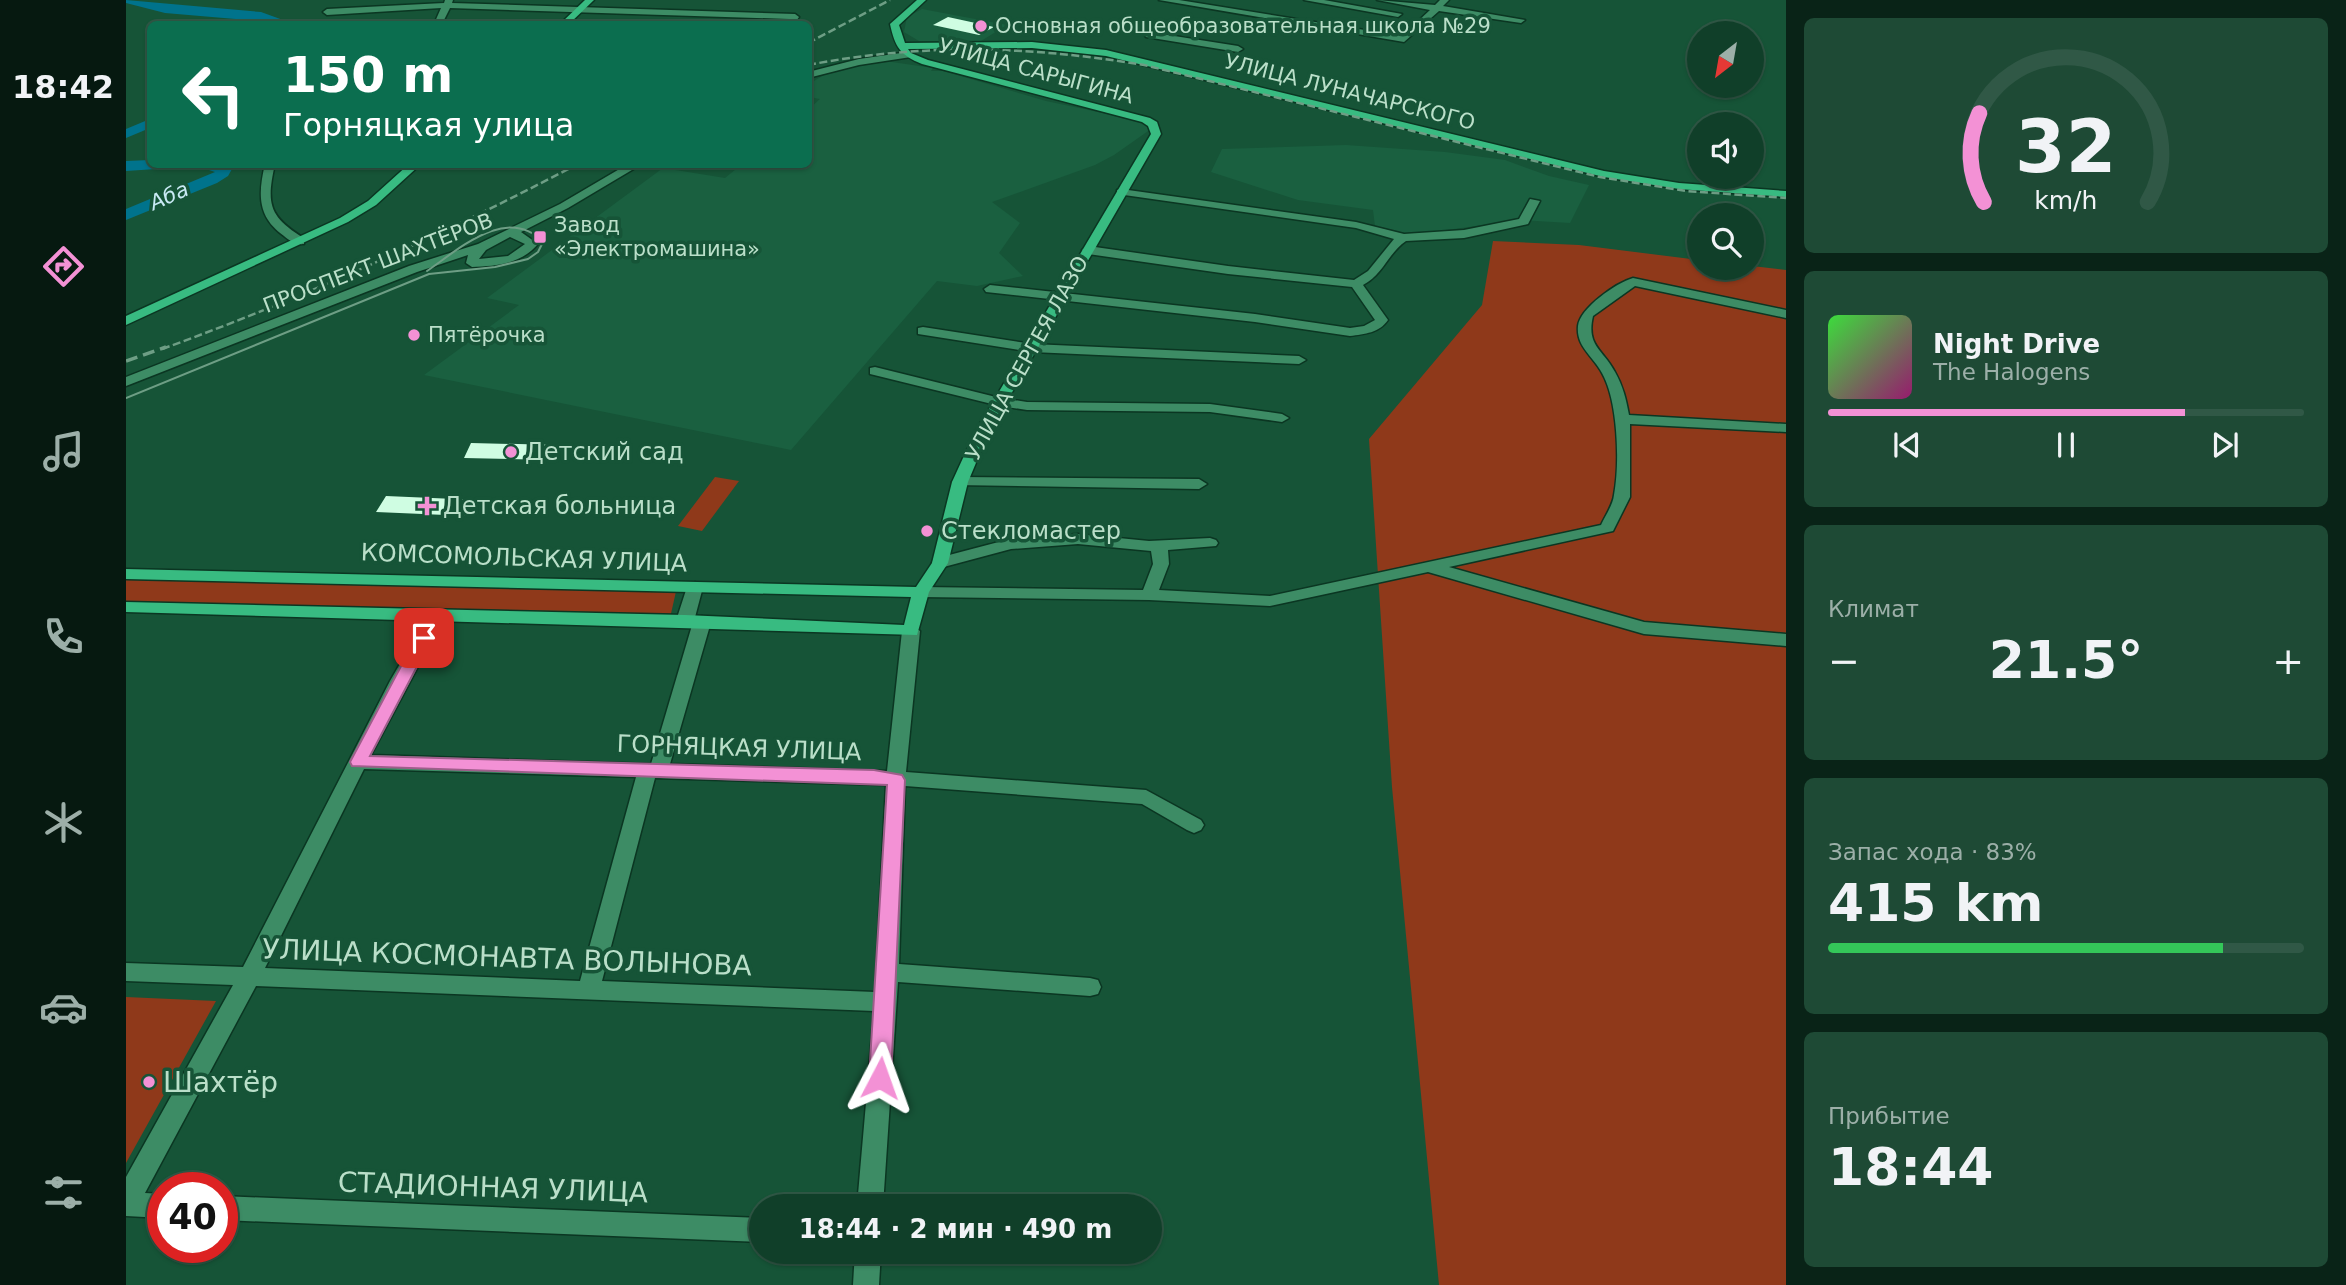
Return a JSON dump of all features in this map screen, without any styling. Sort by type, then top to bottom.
[{"type":"main road","points":[[568,21],[590,0]]},
{"type":"main road","points":[[906,50],[898,40],[894,24],[922,0]]},
{"type":"main road","name":"УЛИЦА ЛУНАЧАРСКОГО","points":[[906,50],[1032,45],[1106,53],[1604,174],[1679,186],[1786,194]]},
{"type":"main road","name":"УЛИЦА САРЫГИНА","points":[[906,50],[981,77],[1146,120],[1153,124],[1156,134]]},
{"type":"main road","name":"УЛИЦА СЕРГЕЯ ЛАЗО","points":[[911,631],[921,592],[940,563],[960,482],[981,434],[1156,134]]},
{"type":"main road","points":[[126,321],[205,282],[300,241],[372,203],[411,168]]},
{"type":"main road","name":"КОМСОМОЛЬСКАЯ УЛИЦА","points":[[126,574],[921,592]]},
{"type":"main road","points":[[126,607],[693,622],[911,631]]},
{"type":"street","points":[[327,21],[327,12],[337,0]]},
{"type":"street","points":[[693,21],[708,0]]},
{"type":"street","points":[[1163,0],[1404,38],[1445,0]]},
{"type":"street","points":[[1308,0],[1428,18]]},
{"type":"street","points":[[1381,0],[1521,20]]},
{"type":"street","points":[[327,12],[447,3],[795,17],[792,21]]},
{"type":"street","points":[[439,21],[447,3]]},
{"type":"street","points":[[1149,36],[1238,49]]},
{"type":"street","points":[[812,74],[906,50]]},
{"type":"street","points":[[269,168],[265,209],[272,222],[300,241]]},
{"type":"street","name":"ПРОСПЕКТ ШАХТЁРОВ","points":[[126,382],[401,274],[482,247],[511,234],[630,168]]},
{"type":"street","points":[[1121,192],[1364,226],[1403,238],[1505,228],[1524,222],[1535,201]]},
{"type":"street","points":[[482,247],[473,257],[472,263],[498,262],[522,256],[532,244],[522,236],[511,234]]},
{"type":"street","points":[[1088,250],[1228,271],[1356,284],[1374,275],[1387,251],[1403,238]]},
{"type":"street","points":[[921,592],[1149,595],[1270,601],[1607,528],[1622,497],[1623,419],[1617,389],[1607,369],[1586,343],[1584,327],[1587,316],[1633,282],[1786,314]]},
{"type":"street","points":[[990,289],[1255,318],[1350,332],[1379,324],[1382,320],[1356,284]]},
{"type":"street","points":[[923,331],[1031,348],[1299,360]]},
{"type":"street","points":[[875,371],[1000,402],[1056,408],[1210,408],[1282,418]]},
{"type":"street","points":[[1623,419],[1786,428]]},
{"type":"street","points":[[960,482],[1199,484]]},
{"type":"street","points":[[940,563],[1010,544],[1078,539],[1159,546],[1210,543]]},
{"type":"street","points":[[1149,595],[1160,564],[1159,546]]},
{"type":"street","points":[[1430,567],[1644,628],[1786,640]]},
{"type":"street","points":[[589,990],[693,622],[695,587]]},
{"type":"street","points":[[147,1205],[126,1203],[250,976],[358,762],[436,616]]},
{"type":"street","points":[[871,1194],[886,1002],[896,780],[911,631]]},
{"type":"street","name":"ГОРНЯЦКАЯ УЛИЦА","points":[[358,762],[874,777],[1146,797],[1195,825]]},
{"type":"street","name":"УЛИЦА КОСМОНАВТА ВОЛЫНОВА","points":[[126,972],[886,1002]]},
{"type":"street","points":[[886,972],[1090,987]]},
{"type":"street","name":"СТАДИОННАЯ УЛИЦА","points":[[238,1209],[749,1230]]},
{"type":"street","points":[[866,1285],[867,1264]]},
{"type":"shaded area","points":[[922,9],[1007,25],[981,41],[919,41],[904,32],[907,17]]},
{"type":"shaded area","points":[[885,61],[933,68],[931,71],[943,71],[1046,101],[1131,119],[1145,123],[1151,129],[1095,165],[992,202],[1020,223],[999,253],[1023,276],[977,286],[937,281],[791,450],[424,375],[519,305],[487,298],[663,168],[725,178],[737,168],[812,168],[812,106],[820,99],[812,98],[812,82],[829,72]]},
{"type":"shaded area","points":[[1346,145],[1445,152],[1505,160],[1549,176],[1589,185],[1570,223],[1519,220],[1425,233],[1404,233],[1375,226],[1373,210],[1298,200],[1211,172],[1222,149]]},
{"type":"shaded area","points":[[1493,241],[1579,245],[1687,258],[1687,280],[1764,280],[1764,267],[1786,270],[1786,1285],[1439,1285],[1392,787],[1369,439],[1482,305]]},
{"type":"shaded area","points":[[715,477],[739,481],[702,531],[678,526]]},
{"type":"shaded area","points":[[126,579],[677,587],[670,618],[126,602]]},
{"type":"shaded area","name":"Шахтёр","points":[[126,997],[216,1001],[126,1163]]},
{"type":"building","name":"Основная общеобразовательная школа №29","points":[[948,17],[994,27],[979,35],[933,25]]},
{"type":"building","name":"Детский сад","points":[[471,443],[558,445],[552,460],[464,458]]},
{"type":"building","name":"Детская больница","points":[[386,496],[478,500],[469,516],[376,512]]},
{"type":"waterway","name":"Аба","points":[[127,0],[165,9],[261,16],[278,21]]},
{"type":"waterway","name":"Аба","points":[[126,134],[147,124]]},
{"type":"waterway","name":"Аба","points":[[126,166],[147,165]]},
{"type":"waterway","name":"Аба","points":[[126,215],[212,180],[223,173],[224,169],[219,168]]},
{"type":"tram line","points":[[126,398],[429,274],[495,267],[528,259],[538,252],[543,242],[529,231],[499,229],[483,234],[427,271]]},
{"type":"railway","points":[[812,41],[890,0]]},
{"type":"railway","points":[[812,64],[934,50],[1018,51],[1102,59],[1144,65],[1600,177],[1686,191],[1786,198]]},
{"type":"railway","points":[[162,349],[373,264],[570,168]]},
{"type":"railway","points":[[126,361],[166,347]]},
{"type":"place","name":"Основная общеобразовательная школа №29","points":[[981,26]]},
{"type":"place","name":"Завод «Электромашина»","points":[[540,237]]},
{"type":"place","name":"Пятёрочка","points":[[414,335]]},
{"type":"place","name":"Детский сад","points":[[511,452]]},
{"type":"place","name":"Детская больница","points":[[427,506]]},
{"type":"place","name":"Стекломастер","points":[[927,531]]},
{"type":"place","name":"Шахтёр","points":[[149,1082]]},
{"type":"route","points":[[424,638],[358,762],[874,777],[896,780],[880,1078]]}]
